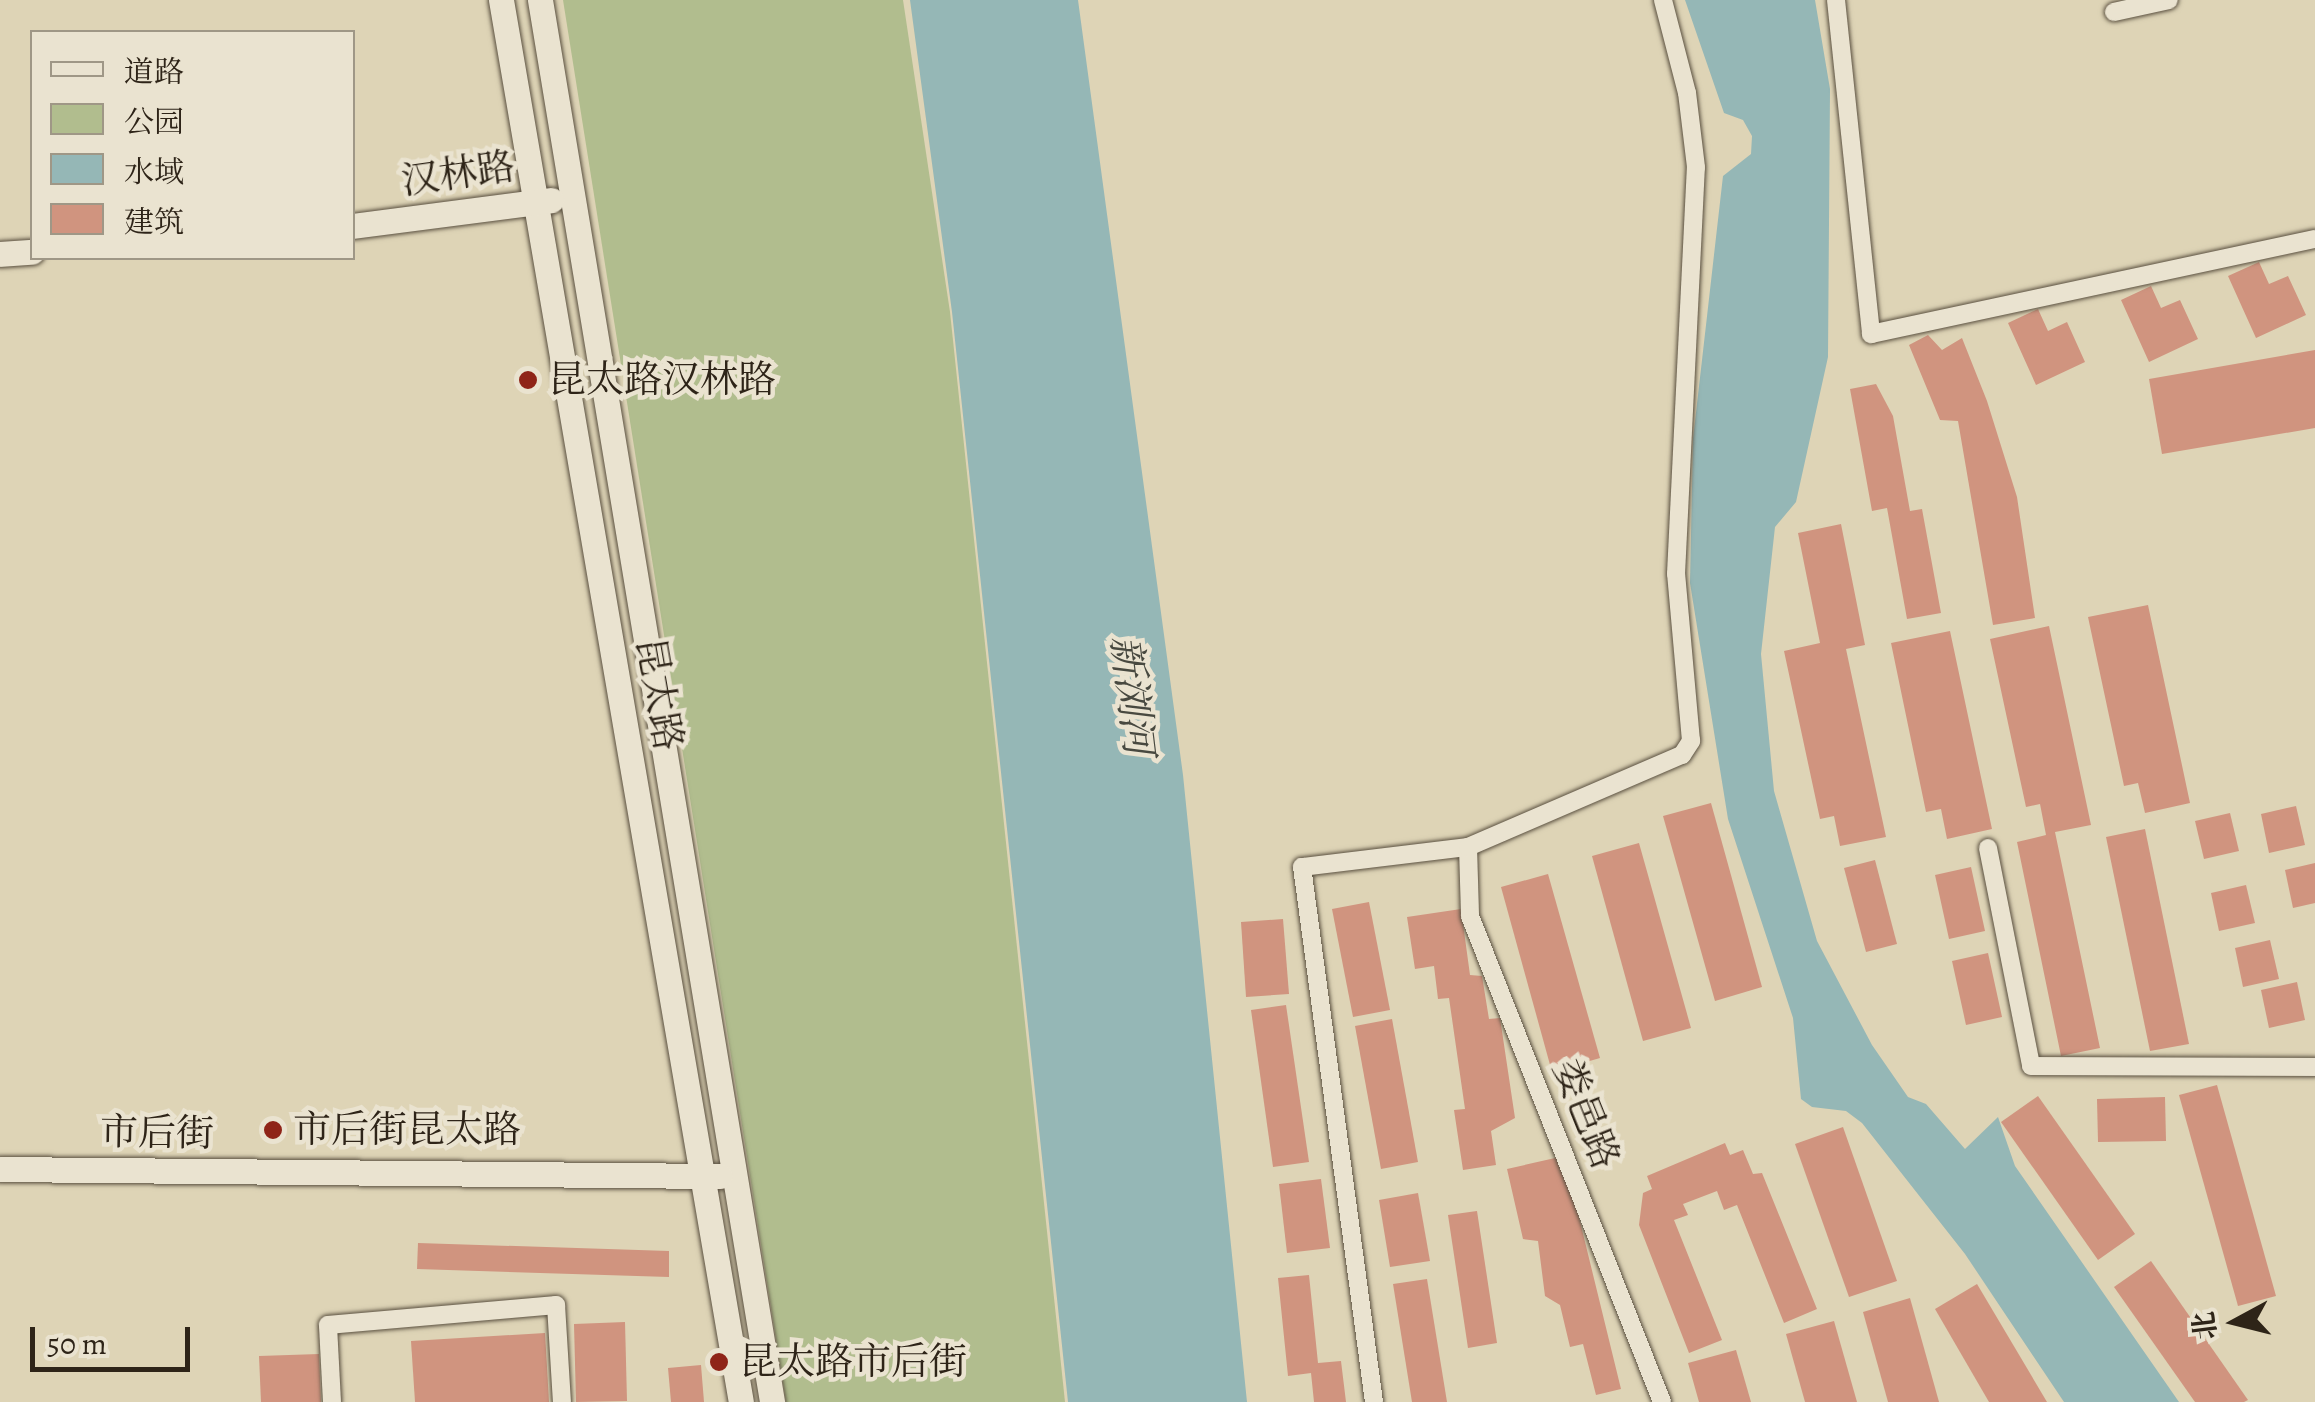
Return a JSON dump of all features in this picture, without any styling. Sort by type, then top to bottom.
[{"type":"main road","name":"昆太路","points":[[501,0],[741,1402]]},
{"type":"main road","name":"昆太路","points":[[540,0],[772,1402]]},
{"type":"main road","name":"汉林路","points":[[355,226],[573,197]]},
{"type":"main road","points":[[0,254],[30,252]]},
{"type":"main road","name":"市后街","points":[[0,1169],[734,1175]]},
{"type":"street","points":[[1374,1402],[1302,866],[1468,848],[1682,755],[1691,741],[1676,574],[1696,167],[1687,92],[1663,0]]},
{"type":"street","points":[[1836,0],[1872,334],[2315,239]]},
{"type":"street","points":[[2114,12],[2169,0]]},
{"type":"street","name":"娄邑路","points":[[1468,848],[1470,916],[1662,1402]]},
{"type":"street","points":[[1988,848],[2031,1066],[2315,1067]]},
{"type":"street","points":[[332,1402],[328,1326],[556,1305],[562,1402]]},
{"type":"green space","points":[[563,0],[903,0],[950,312],[1065,1402],[786,1402]]},
{"type":"water","name":"新浏河","points":[[910,0],[1078,0],[1183,775],[1247,1402],[1068,1402],[952,312]]},
{"type":"water","points":[[1685,0],[1815,0],[1830,89],[1828,357],[1796,502],[1775,527],[1761,654],[1774,791],[1817,941],[1872,1045],[1908,1097],[1926,1104],[1965,1149],[1998,1117],[2015,1166],[2179,1402],[2064,1402],[1965,1254],[1862,1123],[1846,1111],[1812,1107],[1801,1099],[1793,1018],[1728,819],[1690,583],[1693,439],[1723,176],[1751,154],[1752,136],[1743,120],[1724,113]]},
{"type":"building","points":[[2259,262],[2269,284],[2288,276],[2306,315],[2256,338],[2228,276]]},
{"type":"building","points":[[2151,286],[2161,308],[2180,300],[2198,339],[2149,362],[2121,300]]},
{"type":"building","points":[[2038,309],[2048,331],[2067,322],[2085,362],[2036,385],[2008,323]]},
{"type":"building","points":[[1928,335],[1942,350],[1962,338],[1987,401],[2017,497],[2035,618],[1993,625],[1958,421],[1940,420],[1909,345]]},
{"type":"building","points":[[2315,350],[2315,428],[2162,454],[2149,379]]},
{"type":"building","points":[[1876,384],[1893,416],[1910,511],[1922,509],[1941,613],[1907,619],[1887,508],[1872,511],[1850,389]]},
{"type":"building","points":[[1841,524],[1865,645],[1846,649],[1886,837],[1840,846],[1834,816],[1820,819],[1784,651],[1820,643],[1798,533]]},
{"type":"building","points":[[2148,605],[2190,803],[2145,813],[2138,783],[2124,786],[2088,617]]},
{"type":"building","points":[[2049,626],[2091,825],[2055,832],[2100,1048],[2061,1056],[2017,842],[2046,835],[2040,804],[2026,807],[1990,639]]},
{"type":"building","points":[[1950,631],[1992,829],[1947,839],[1941,809],[1926,812],[1891,643]]},
{"type":"building","points":[[1711,803],[1762,987],[1715,1001],[1663,816]]},
{"type":"building","points":[[2296,806],[2305,845],[2269,853],[2261,814]]},
{"type":"building","points":[[2230,813],[2239,851],[2204,859],[2195,821]]},
{"type":"building","points":[[2145,829],[2189,1044],[2150,1051],[2106,837]]},
{"type":"building","points":[[1639,843],[1691,1028],[1643,1041],[1592,856]]},
{"type":"building","points":[[1875,860],[1897,944],[1866,952],[1844,868]]},
{"type":"building","points":[[2315,863],[2315,903],[2293,908],[2285,870]]},
{"type":"building","points":[[1971,867],[1985,931],[1949,939],[1935,875]]},
{"type":"building","points":[[1548,874],[1600,1058],[1552,1072],[1501,887]]},
{"type":"building","points":[[2246,885],[2255,923],[2219,931],[2211,893]]},
{"type":"building","points":[[1369,902],[1390,1010],[1353,1017],[1332,909]]},
{"type":"building","points":[[1461,909],[1470,975],[1482,976],[1489,1019],[1500,1018],[1515,1118],[1491,1131],[1496,1165],[1463,1170],[1454,1110],[1465,1109],[1449,998],[1438,999],[1434,966],[1415,969],[1407,917]]},
{"type":"building","points":[[1283,919],[1289,994],[1246,997],[1241,922]]},
{"type":"building","points":[[2270,940],[2279,979],[2243,987],[2235,948]]},
{"type":"building","points":[[1988,953],[2002,1017],[1966,1025],[1952,961]]},
{"type":"building","points":[[2297,982],[2305,1020],[2269,1028],[2261,990]]},
{"type":"building","points":[[1286,1005],[1309,1162],[1273,1167],[1251,1010]]},
{"type":"building","points":[[1392,1019],[1418,1162],[1381,1169],[1355,1026]]},
{"type":"building","points":[[2217,1085],[2276,1296],[2238,1306],[2179,1095]]},
{"type":"building","points":[[2038,1096],[2135,1234],[2098,1260],[2001,1122]]},
{"type":"building","points":[[2165,1097],[2166,1141],[2098,1142],[2097,1099]]},
{"type":"building","points":[[1843,1127],[1897,1281],[1849,1297],[1795,1144]]},
{"type":"building","points":[[1725,1143],[1730,1155],[1743,1150],[1753,1174],[1762,1173],[1817,1309],[1784,1323],[1737,1205],[1724,1210],[1717,1191],[1683,1204],[1688,1215],[1674,1220],[1722,1340],[1689,1353],[1639,1225],[1643,1193],[1652,1189],[1647,1176]]},
{"type":"building","points":[[1564,1156],[1621,1389],[1596,1395],[1583,1344],[1570,1347],[1560,1305],[1545,1296],[1538,1241],[1523,1239],[1507,1169]]},
{"type":"building","points":[[1321,1179],[1330,1248],[1287,1253],[1279,1184]]},
{"type":"building","points":[[1418,1193],[1430,1261],[1390,1267],[1379,1200]]},
{"type":"building","points":[[1477,1211],[1497,1343],[1468,1348],[1448,1215]]},
{"type":"building","points":[[418,1243],[669,1251],[669,1277],[417,1269]]},
{"type":"building","points":[[2151,1261],[2248,1400],[2195,1402],[2114,1287]]},
{"type":"building","points":[[1309,1275],[1318,1363],[1341,1361],[1346,1402],[1314,1402],[1311,1373],[1288,1376],[1278,1278]]},
{"type":"building","points":[[1427,1279],[1447,1402],[1412,1402],[1393,1284]]},
{"type":"building","points":[[1977,1284],[2047,1402],[1989,1402],[1935,1309]]},
{"type":"building","points":[[1910,1298],[1939,1402],[1888,1402],[1863,1312]]},
{"type":"building","points":[[1834,1321],[1857,1402],[1805,1402],[1786,1334]]},
{"type":"building","points":[[625,1322],[627,1401],[576,1402],[574,1324]]},
{"type":"building","points":[[545,1333],[549,1402],[415,1402],[411,1341]]},
{"type":"building","points":[[1736,1350],[1751,1402],[1699,1402],[1688,1363]]},
{"type":"building","points":[[319,1354],[321,1402],[261,1402],[259,1356]]},
{"type":"building","points":[[701,1365],[704,1402],[671,1402],[668,1368]]},
{"type":"place","name":"昆太路汉林路","points":[[528,380]]},
{"type":"place","name":"市后街昆太路","points":[[273,1130]]},
{"type":"place","name":"昆太路市后街","points":[[719,1362]]}]
